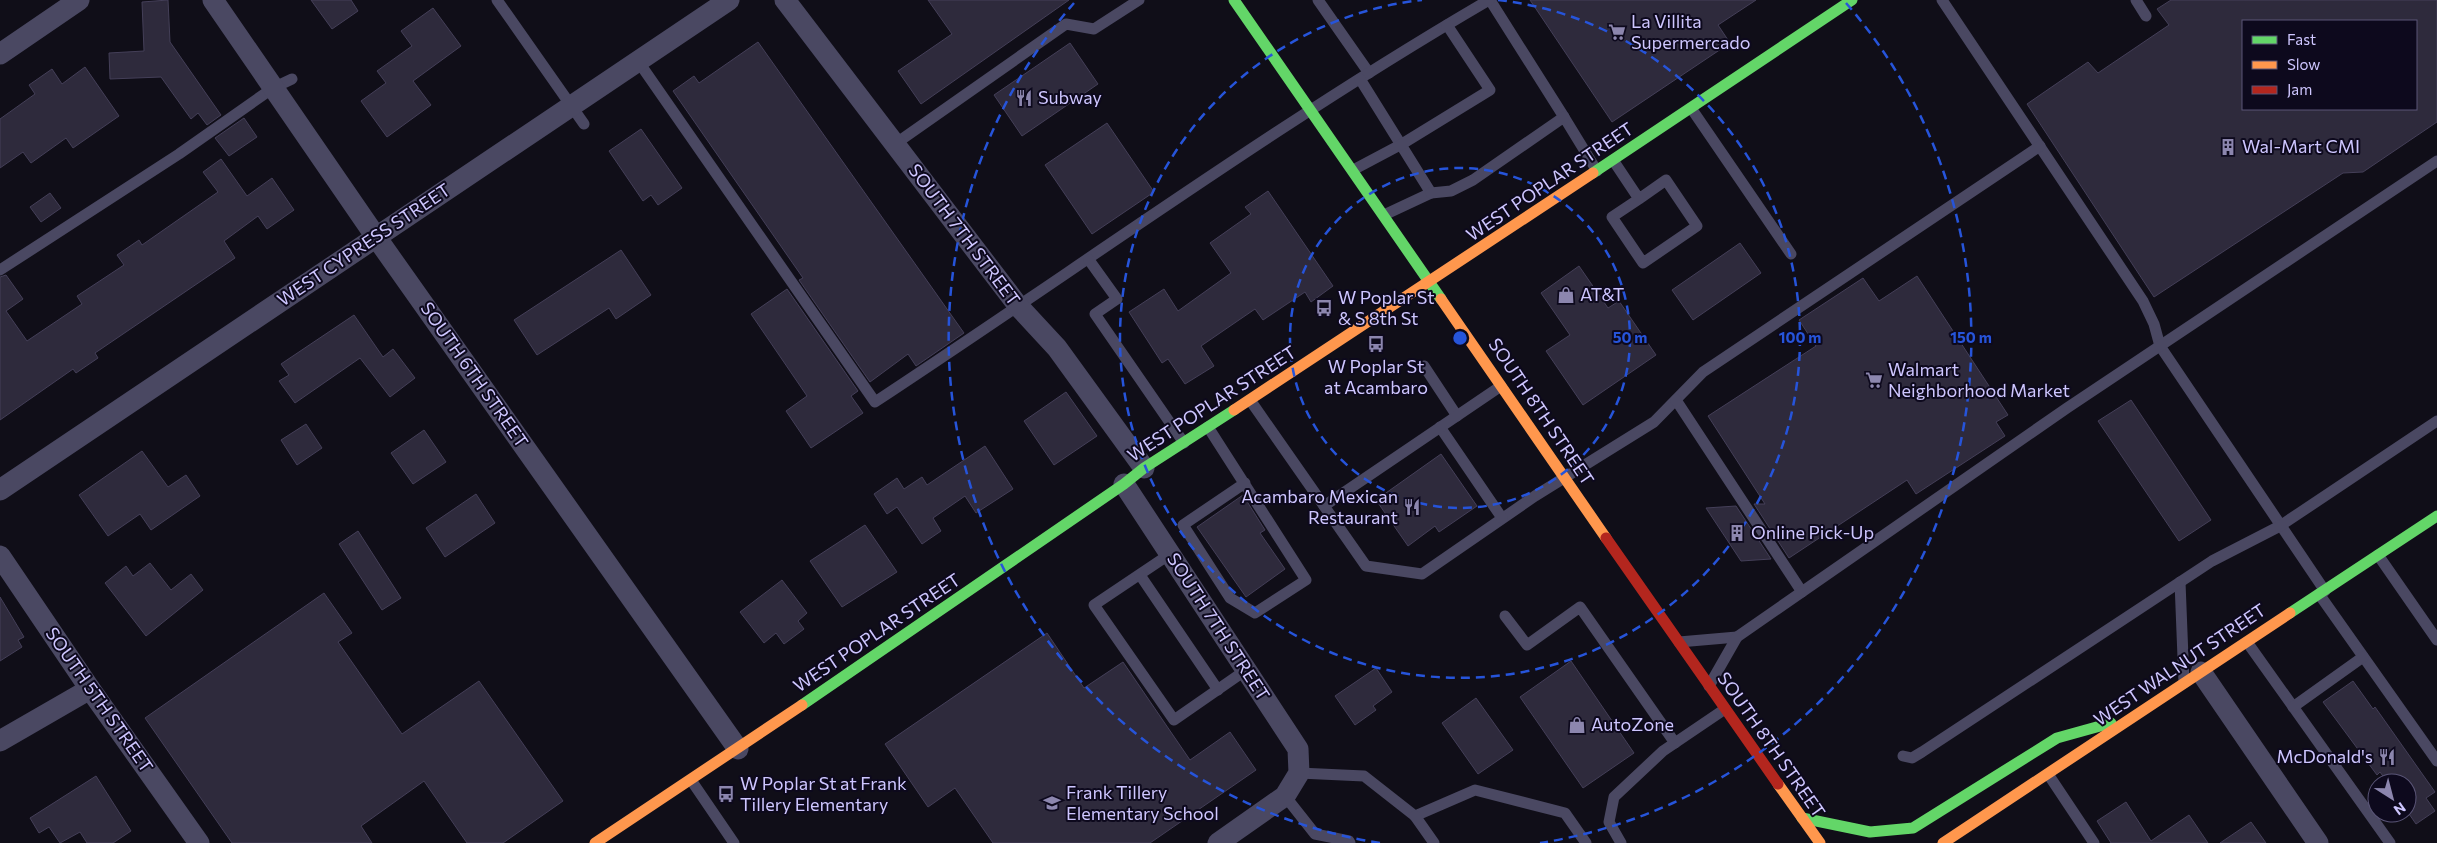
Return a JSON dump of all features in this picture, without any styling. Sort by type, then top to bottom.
[{"type":"main road","name":"SOUTH 8TH STREET","points":[[1234,0],[1431,282],[1709,687],[1820,843]]},
{"type":"main road","name":"WEST POPLAR STREET","points":[[595,843],[738,749],[1124,484],[1144,468],[1431,282],[1852,0]]},
{"type":"main road","name":"WEST WALNUT STREET","points":[[1945,842],[2437,516]]},
{"type":"main road","points":[[1802,818],[1870,832],[1913,828],[2057,738],[2136,716]]},
{"type":"street","points":[[0,54],[79,0]]},
{"type":"street","name":"SOUTH 6TH STREET","points":[[213,0],[282,83],[376,237],[738,749]]},
{"type":"street","name":"WEST CYPRESS STREET","points":[[0,490],[729,0]]},
{"type":"street","name":"SOUTH 7TH STREET","points":[[785,0],[1019,307],[1057,348],[1144,468]]},
{"type":"street","name":"SOUTH 7TH STREET","points":[[1124,484],[1298,749],[1299,773]]},
{"type":"street","name":"SOUTH 5TH STREET","points":[[0,556],[90,689],[199,843]]},
{"type":"street","points":[[2201,672],[2318,843]]},
{"type":"street","points":[[0,741],[90,689]]},
{"type":"street","points":[[1218,843],[1284,796],[1299,773]]},
{"type":"lane","points":[[497,0],[570,107],[584,124]]},
{"type":"lane","points":[[895,144],[1066,24],[1094,29],[1139,0]]},
{"type":"lane","points":[[1318,0],[1431,193]]},
{"type":"lane","points":[[638,61],[875,402],[1089,260],[1310,109],[1447,25],[1471,4],[1490,0],[1597,171]]},
{"type":"lane","points":[[1942,0],[2143,301],[2154,324],[2160,346],[2280,526],[2363,657],[2437,762]]},
{"type":"lane","points":[[2136,0],[2146,16]]},
{"type":"lane","points":[[1353,170],[1402,144],[1490,90],[1447,25]]},
{"type":"lane","points":[[0,270],[179,154],[282,83]]},
{"type":"lane","points":[[1691,108],[1791,254]]},
{"type":"lane","points":[[1384,215],[1431,193],[1451,191],[1473,180],[1564,117]]},
{"type":"lane","points":[[1250,400],[1366,566],[1422,574],[1564,477],[1654,422],[1703,372],[2040,146]]},
{"type":"lane","points":[[1613,160],[1639,199]]},
{"type":"lane","points":[[1709,687],[1737,637],[2067,408],[2437,161]]},
{"type":"lane","points":[[1666,180],[1697,226],[1643,263],[1612,217],[1639,199],[1666,180]]},
{"type":"lane","points":[[1089,260],[1117,299],[1095,314],[1184,443]]},
{"type":"lane","points":[[1424,366],[1457,416]]},
{"type":"lane","points":[[1324,506],[1502,385]]},
{"type":"lane","points":[[1676,400],[1802,592]]},
{"type":"lane","points":[[1903,756],[1912,758],[1922,752],[2212,561],[2280,526],[2437,421]]},
{"type":"lane","points":[[1208,427],[1245,483],[1306,580],[1255,612],[1230,598],[1183,525],[1245,483]]},
{"type":"lane","points":[[1440,427],[1502,518]]},
{"type":"lane","points":[[1170,554],[1094,606],[1174,720],[1246,670]]},
{"type":"lane","points":[[2378,555],[2437,640]]},
{"type":"lane","points":[[1140,575],[1218,690]]},
{"type":"lane","points":[[2180,582],[2184,684]]},
{"type":"lane","points":[[1506,616],[1527,645],[1580,607],[1675,743]]},
{"type":"lane","points":[[1678,642],[1737,637]]},
{"type":"lane","points":[[2247,642],[2390,843]]},
{"type":"lane","points":[[2293,707],[2363,657]]},
{"type":"lane","points":[[1621,843],[1609,822],[1614,797],[1663,751],[1725,709]]},
{"type":"lane","points":[[1299,773],[1364,776],[1415,816],[1434,843]]},
{"type":"lane","points":[[2047,774],[2094,843]]},
{"type":"lane","points":[[690,780],[734,843]]},
{"type":"lane","points":[[1415,816],[1474,790],[1565,813],[1586,843]]},
{"type":"lane","points":[[1284,796],[1315,834],[1349,841],[1350,843]]},
{"type":"building","points":[[168,0],[170,42],[221,115],[207,125],[198,113],[191,119],[161,77],[110,79],[109,53],[144,51],[142,2]]},
{"type":"building","points":[[311,0],[351,0],[358,11],[332,29]]},
{"type":"building","points":[[928,0],[1069,0],[921,104],[898,71],[952,34]]},
{"type":"building","points":[[1530,0],[1756,0],[1718,25],[1730,43],[1612,122]]},
{"type":"building","name":"Wal-Mart CMI","points":[[2171,0],[2437,0],[2437,122],[2363,172],[2343,173],[2154,297],[2027,104],[2088,62],[2098,73],[2169,25],[2157,9]]},
{"type":"building","points":[[433,8],[461,46],[413,81],[431,105],[387,137],[361,101],[386,83],[377,71],[412,46],[401,31]]},
{"type":"building","points":[[758,42],[964,333],[916,366],[908,354],[870,382],[799,280],[803,278],[673,91],[694,76],[699,83]]},
{"type":"building","points":[[1070,43],[1098,84],[1022,136],[994,95]]},
{"type":"building","points":[[85,67],[119,116],[73,148],[66,138],[31,163],[23,152],[0,168],[0,119],[35,94],[29,85],[52,69],[62,84]]},
{"type":"building","points":[[244,118],[257,137],[229,156],[215,138]]},
{"type":"building","points":[[1107,123],[1154,192],[1092,234],[1045,165]]},
{"type":"building","points":[[641,129],[682,188],[658,205],[651,195],[643,201],[609,151]]},
{"type":"building","points":[[221,159],[247,196],[272,178],[294,210],[267,229],[258,216],[224,241],[235,258],[95,353],[98,358],[76,373],[73,369],[0,420],[0,277],[6,275],[23,299],[6,311],[27,341],[82,304],[77,296],[124,265],[117,255],[139,240],[142,245],[218,192],[203,172]]},
{"type":"building","points":[[1268,191],[1333,286],[1311,302],[1305,292],[1263,320],[1255,309],[1201,346],[1214,366],[1185,384],[1168,359],[1162,363],[1129,312],[1164,289],[1178,311],[1231,273],[1210,243],[1251,214],[1245,207]]},
{"type":"building","points":[[50,193],[61,208],[41,222],[30,207]]},
{"type":"building","points":[[1740,243],[1761,273],[1693,320],[1672,290]]},
{"type":"building","points":[[621,250],[651,295],[616,319],[609,308],[537,355],[514,320]]},
{"type":"building","points":[[1579,266],[1608,308],[1619,301],[1656,355],[1583,405],[1546,351],[1570,335],[1541,293]]},
{"type":"building","name":"Walmart Neighborhood Market","points":[[1917,276],[2008,415],[1996,422],[2005,436],[1916,494],[1907,480],[1789,558],[1754,504],[1765,504],[1708,416],[1816,346],[1799,320],[1863,278],[1879,301]]},
{"type":"building","points":[[787,289],[858,391],[851,396],[863,413],[811,448],[786,411],[807,396],[751,314]]},
{"type":"building","points":[[354,315],[383,357],[393,349],[415,378],[390,397],[360,358],[295,403],[279,381],[289,375],[281,364]]},
{"type":"building","points":[[1066,392],[1097,436],[1054,465],[1024,421]]},
{"type":"building","name":"Walmart Neighborhood Market","points":[[2131,400],[2211,520],[2179,541],[2098,421]]},
{"type":"building","points":[[306,424],[322,448],[297,465],[281,440]]},
{"type":"building","points":[[424,430],[446,462],[413,484],[391,453]]},
{"type":"building","points":[[985,446],[1013,489],[976,513],[965,496],[933,518],[941,531],[922,544],[897,507],[887,514],[874,494],[897,478],[904,489],[922,477],[927,485]]},
{"type":"building","points":[[142,451],[168,487],[186,475],[200,496],[151,530],[140,514],[108,536],[79,495]]},
{"type":"building","points":[[1441,454],[1477,506],[1439,532],[1435,526],[1408,546],[1376,500]]},
{"type":"building","points":[[476,494],[495,523],[445,557],[426,528]]},
{"type":"building","points":[[1243,495],[1265,530],[1260,533],[1285,569],[1246,597],[1197,527]]},
{"type":"building","name":"Online Pick-Up","points":[[1736,506],[1771,559],[1741,561],[1706,508]]},
{"type":"building","points":[[865,525],[897,572],[842,607],[810,561]]},
{"type":"building","points":[[358,531],[401,598],[382,610],[339,544]]},
{"type":"building","points":[[150,563],[171,590],[191,574],[203,590],[146,636],[105,583],[126,566],[133,576]]},
{"type":"building","points":[[782,580],[807,613],[798,621],[804,629],[784,644],[776,633],[764,643],[740,612]]},
{"type":"building","points":[[324,593],[352,633],[338,642],[402,734],[479,681],[563,801],[503,843],[467,843],[424,781],[361,826],[372,843],[232,843],[145,718]]},
{"type":"building","points":[[0,597],[24,637],[18,640],[22,647],[0,661]]},
{"type":"building","points":[[1047,633],[1084,688],[1123,662],[1190,760],[1230,732],[1256,770],[1150,843],[993,843],[955,788],[928,807],[885,744]]},
{"type":"building","name":"AutoZone","points":[[1571,661],[1634,753],[1583,788],[1520,697]]},
{"type":"building","points":[[1376,668],[1392,692],[1373,706],[1376,710],[1355,725],[1335,696]]},
{"type":"building","name":"McDonald's","points":[[2353,681],[2373,709],[2375,707],[2435,792],[2426,798],[2435,811],[2416,824],[2417,773],[2376,773],[2323,702]]},
{"type":"building","points":[[1476,698],[1513,750],[1478,774],[1442,723]]},
{"type":"building","points":[[96,776],[131,831],[113,843],[87,843],[80,832],[60,843],[49,827],[39,833],[30,818]]},
{"type":"building","points":[[2126,802],[2151,841],[2189,815],[2208,843],[2111,843],[2097,821]]},
{"type":"building","points":[[2251,822],[2266,843],[2220,843]]},
{"type":"traffic: fast","points":[[1234,0],[1441,299]]},
{"type":"traffic: fast","points":[[1593,173],[1852,0]]},
{"type":"traffic: fast","points":[[802,705],[1124,484],[1144,468],[1234,410]]},
{"type":"traffic: fast","points":[[2290,613],[2437,516]]},
{"type":"traffic: fast","points":[[1802,818],[1870,832],[1913,828],[2057,738],[2111,723]]},
{"type":"traffic: slow","points":[[1234,410],[1593,173]]},
{"type":"traffic: slow","points":[[1441,299],[1606,538]]},
{"type":"traffic: slow","points":[[1943,843],[2290,613]]},
{"type":"traffic: slow","points":[[595,843],[802,705]]},
{"type":"traffic: slow","points":[[1778,784],[1820,843]]},
{"type":"traffic: jam","points":[[1606,538],[1778,784]]},
{"type":"place","name":"La Villita Supermercado","points":[[1617,32]]},
{"type":"place","name":"Subway","points":[[1024,98]]},
{"type":"place","name":"Wal-Mart CMI","points":[[2228,147]]},
{"type":"place","name":"AT&T","points":[[1566,295]]},
{"type":"place","name":"W Poplar St & S 8th St","points":[[1324,308]]},
{"type":"place","name":"W Poplar St at Acambaro","points":[[1376,344]]},
{"type":"place","name":"Walmart Neighborhood Market","points":[[1874,380]]},
{"type":"place","name":"Acambaro Mexican Restaurant","points":[[1412,507]]},
{"type":"place","name":"Online Pick-Up","points":[[1737,533]]},
{"type":"place","name":"AutoZone","points":[[1577,725]]},
{"type":"place","name":"McDonald's","points":[[2387,757]]},
{"type":"place","name":"W Poplar St at Frank Tillery Elementary","points":[[726,794]]},
{"type":"place","name":"Frank Tillery Elementary School","points":[[1052,803]]}]
